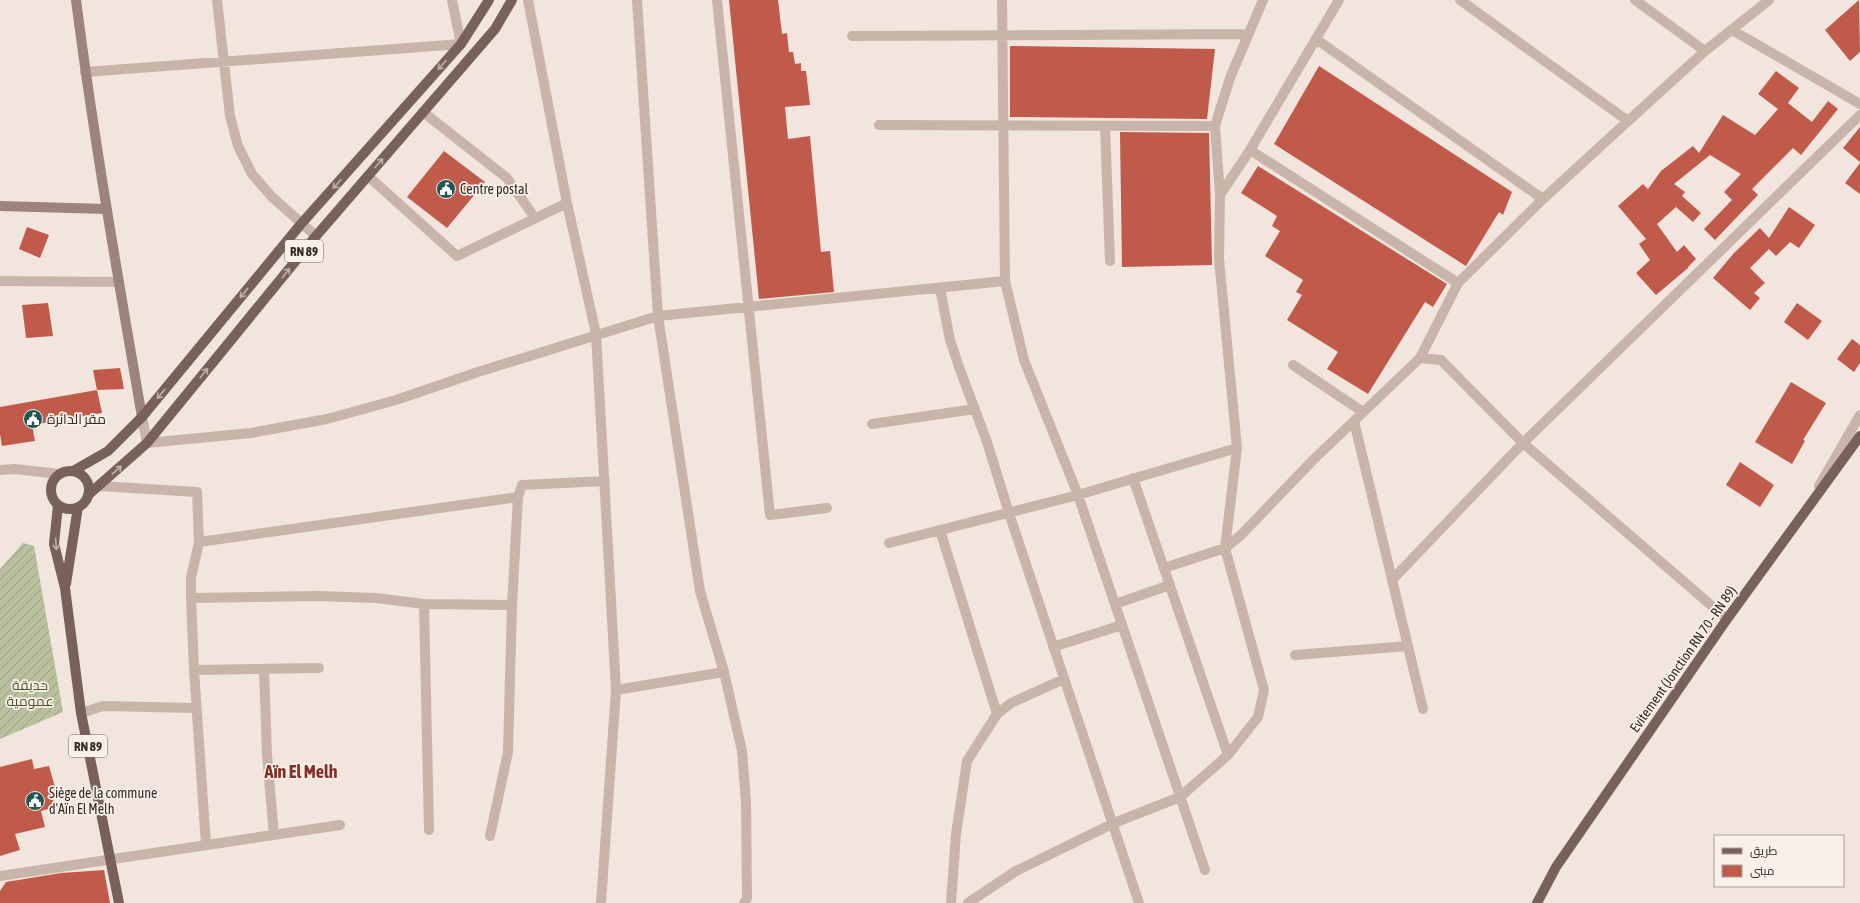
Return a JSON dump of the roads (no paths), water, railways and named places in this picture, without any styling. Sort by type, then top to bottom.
[{"type":"main road","name":"RN 89","points":[[73,471],[108,451],[142,417],[301,224],[461,44],[489,0]]},
{"type":"main road","name":"RN 89","points":[[88,495],[147,443],[316,236],[495,29],[512,0]]},
{"type":"main road","name":"Evitement (Jonction RN 70 - RN 89)","points":[[1537,903],[1556,866],[1727,619],[1860,436]]},
{"type":"main road","points":[[73,471],[79,473],[87,483],[88,495],[78,507],[68,509],[58,505],[51,493],[54,480],[59,474],[73,471]]},
{"type":"main road","name":"RN 89","points":[[58,505],[54,544],[66,588],[81,713],[119,903]]},
{"type":"main road","name":"RN 89","points":[[66,588],[78,507]]},
{"type":"street","points":[[76,0],[85,72],[106,209],[147,443],[252,433],[327,419],[396,400],[596,334],[658,316],[1005,281]]},
{"type":"street","points":[[217,0],[230,116],[238,146],[252,174],[272,197],[316,236]]},
{"type":"street","points":[[85,72],[225,63],[461,44],[452,0]]},
{"type":"street","points":[[528,0],[567,203],[596,334],[616,690],[601,903]]},
{"type":"street","points":[[637,0],[658,316],[700,590],[724,672],[742,751],[746,802],[747,898],[744,903]]},
{"type":"street","points":[[717,0],[748,307],[764,442],[770,515],[827,508]]},
{"type":"street","points":[[1002,0],[1005,281],[1024,360],[1078,495],[1205,870]]},
{"type":"street","points":[[968,903],[1016,871],[1114,823],[1180,797],[1228,755],[1258,717],[1264,690],[1225,548],[1237,448],[1219,259],[1220,196],[1215,126],[1230,78],[1263,0]]},
{"type":"street","points":[[1220,196],[1250,150],[1339,0]]},
{"type":"street","points":[[1460,0],[1628,121]]},
{"type":"street","points":[[1635,0],[1705,51]]},
{"type":"street","points":[[1164,568],[1225,548],[1241,535],[1313,460],[1420,358],[1458,283],[1543,199],[1628,121],[1705,51],[1769,0]]},
{"type":"street","points":[[1732,30],[1860,104]]},
{"type":"street","points":[[852,36],[1248,34]]},
{"type":"street","points":[[1316,39],[1543,199]]},
{"type":"street","points":[[423,112],[507,178],[535,218]]},
{"type":"street","points":[[1392,580],[1522,443],[1860,115]]},
{"type":"street","points":[[879,125],[1215,126]]},
{"type":"street","points":[[1105,126],[1110,261]]},
{"type":"street","points":[[1250,150],[1458,283]]},
{"type":"street","points":[[368,176],[457,256],[567,203]]},
{"type":"street","points":[[0,206],[106,209]]},
{"type":"street","points":[[0,281],[119,282]]},
{"type":"street","points":[[940,288],[950,340],[987,442],[1053,647],[1114,823],[1139,903]]},
{"type":"street","points":[[1420,358],[1441,360],[1522,443],[1727,619]]},
{"type":"street","points":[[1293,365],[1363,412]]},
{"type":"street","points":[[872,424],[975,409]]},
{"type":"street","points":[[1801,517],[1860,415]]},
{"type":"street","points":[[1354,421],[1423,709]]},
{"type":"street","points":[[889,543],[1078,495],[1237,448]]},
{"type":"street","points":[[0,470],[15,469],[59,474]]},
{"type":"street","points":[[1133,478],[1228,755]]},
{"type":"street","points":[[490,836],[508,752],[512,605],[518,497],[522,485],[605,481]]},
{"type":"street","points":[[99,486],[197,492],[199,542],[191,578],[191,598],[196,708],[206,845]]},
{"type":"street","points":[[199,542],[518,497]]},
{"type":"street","points":[[940,530],[997,714]]},
{"type":"street","points":[[1115,604],[1170,585]]},
{"type":"street","points":[[191,598],[317,596],[376,598],[424,604],[512,605]]},
{"type":"street","points":[[424,604],[429,830]]},
{"type":"street","points":[[1053,647],[1122,625]]},
{"type":"street","points":[[1295,655],[1408,646]]},
{"type":"street","points":[[194,670],[319,668]]},
{"type":"street","points":[[264,669],[266,755],[274,835]]},
{"type":"street","points":[[616,690],[724,672]]},
{"type":"street","points":[[951,903],[956,834],[968,761],[997,714],[1011,703],[1064,679]]},
{"type":"street","points":[[81,713],[103,706],[196,708]]},
{"type":"street","points":[[0,876],[340,825]]},
{"type":"place","name":"Centre postal","points":[[446,189]]},
{"type":"place","name":"مقر الدائرة","points":[[33,419]]},
{"type":"place","name":"Siège de la commune d'Aïn El Melh","points":[[35,801]]},
{"type":"district","name":"Aïn El Melh","points":[[301,771]]},
{"type":"park label","name":"حديقة عمومية","points":[[30,694]]}]
